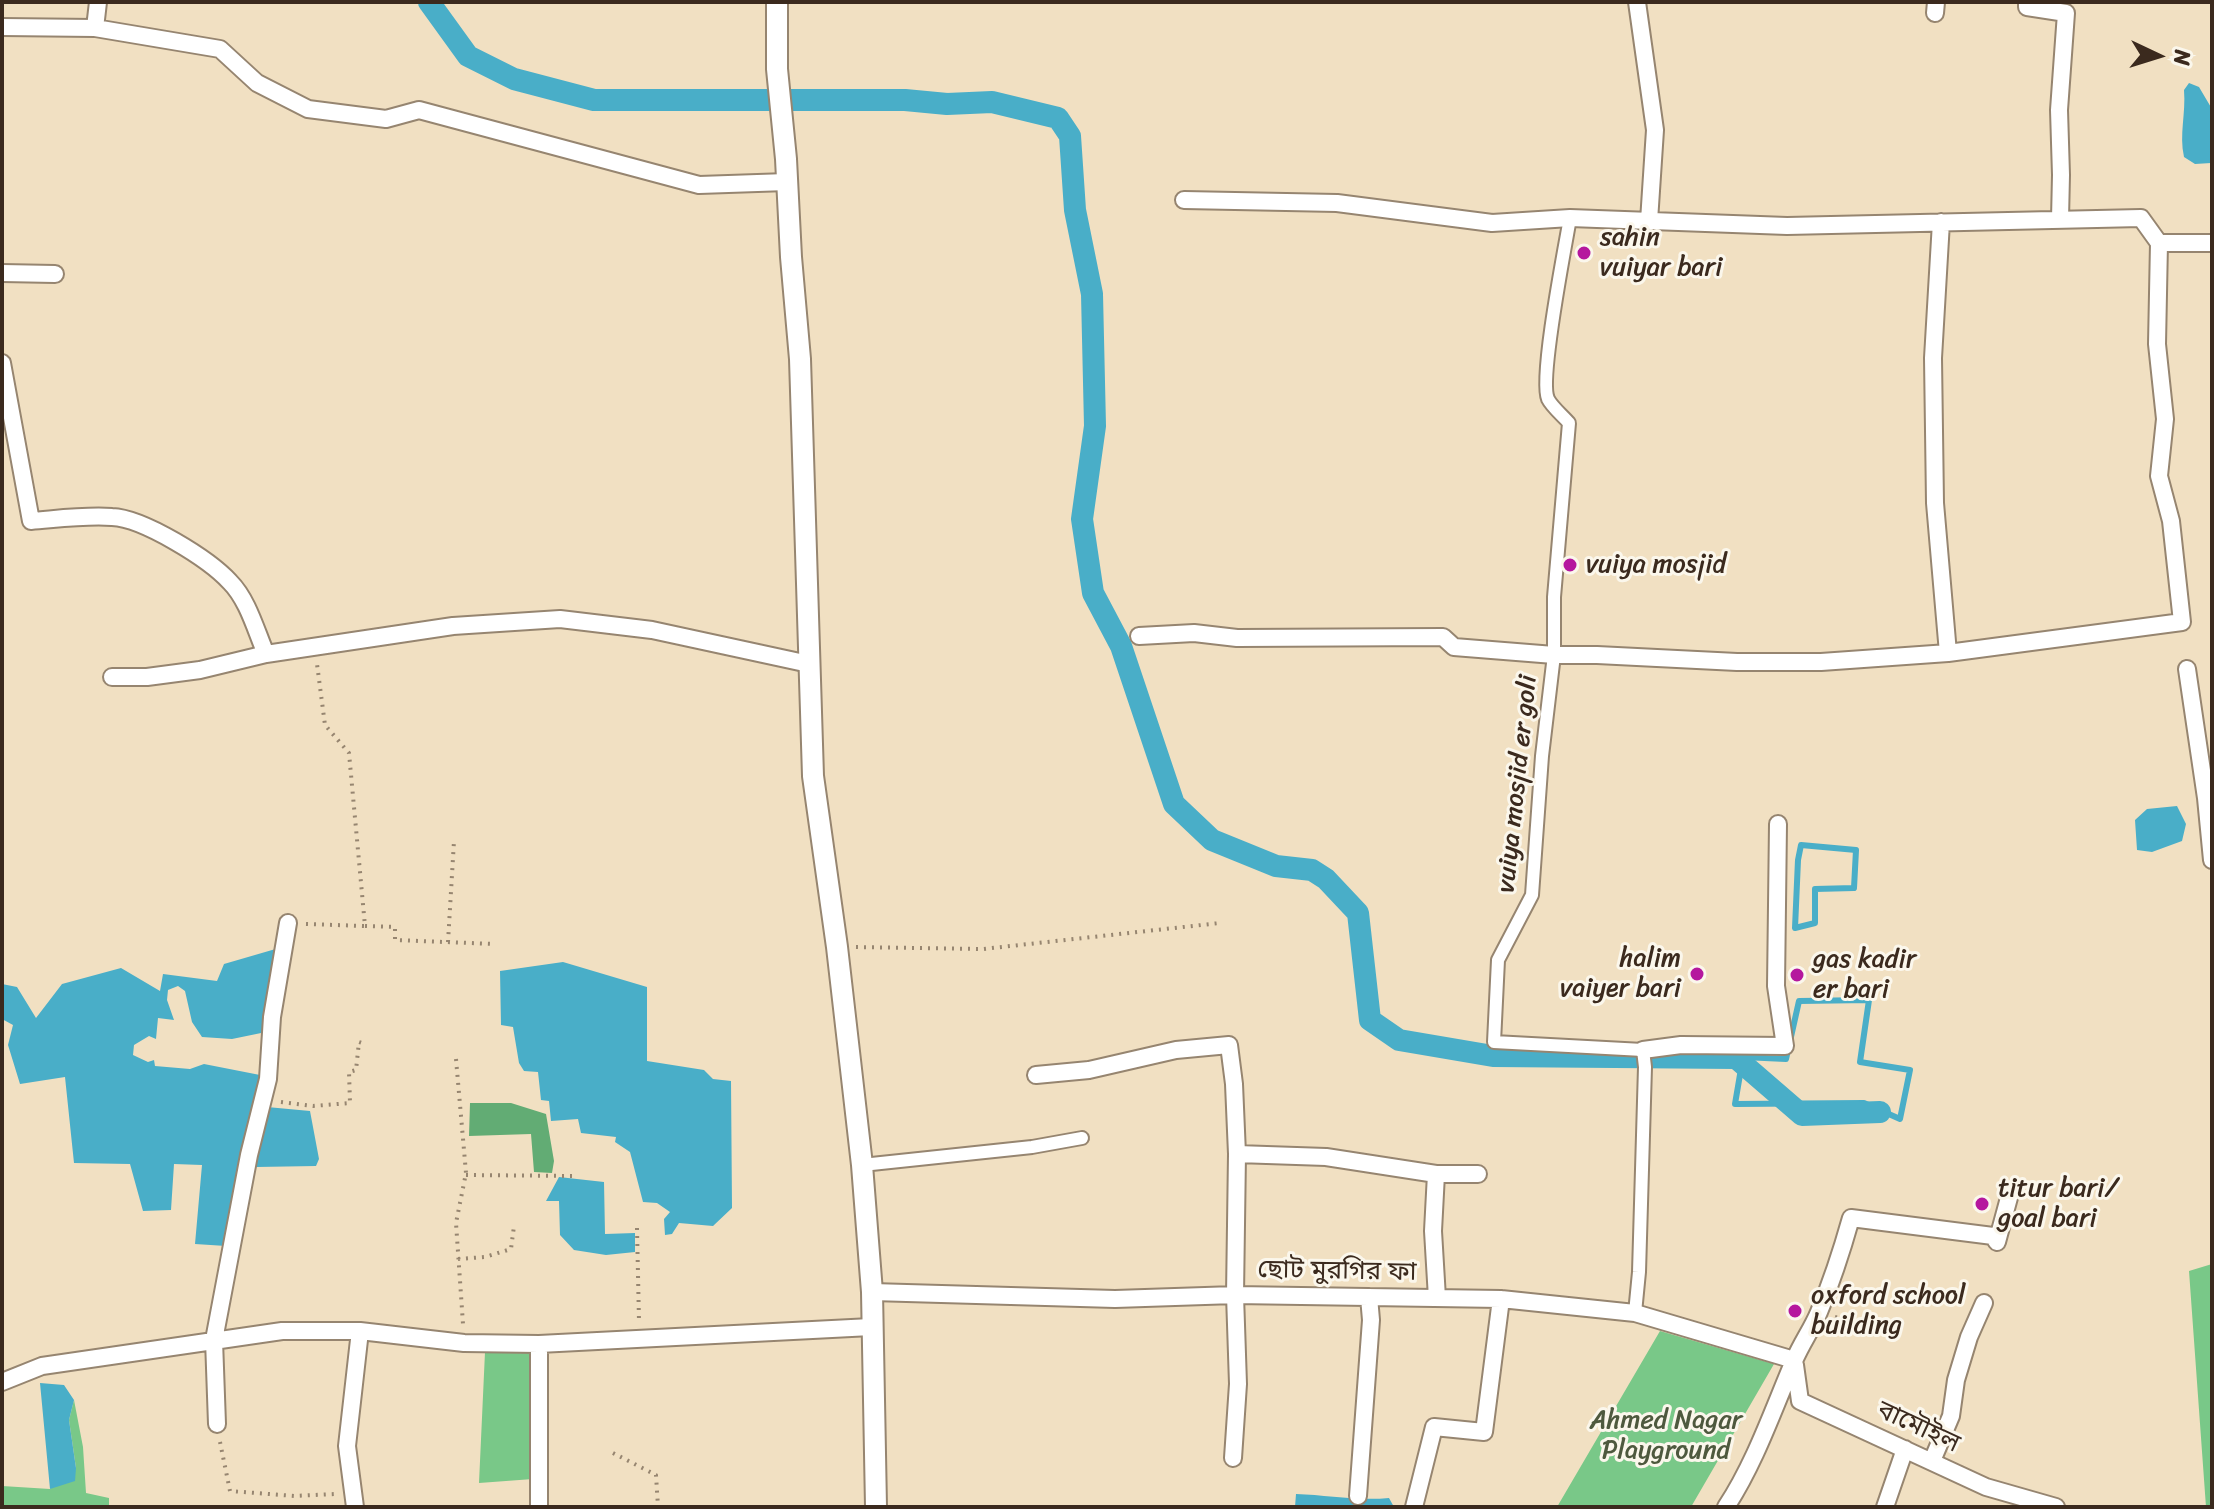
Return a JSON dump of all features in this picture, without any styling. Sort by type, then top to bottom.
[{"type":"street","points":[[95,28],[98,2]]},
{"type":"street","points":[[777,2],[777,69],[800,359],[813,776],[837,947],[862,1165],[872,1292],[876,1507]]},
{"type":"street","points":[[1637,2],[1655,130],[1649,221]]},
{"type":"street","points":[[2027,2],[2027,7],[2066,13],[2059,110],[2060,219]]},
{"type":"street","points":[[2,27],[95,28],[220,49],[257,83],[308,109],[386,119],[419,110],[699,185],[787,182]]},
{"type":"street","points":[[1139,636],[1194,633],[1237,638],[1443,637],[1454,647],[1554,655],[1821,662],[1948,653],[2182,622],[2171,521],[2159,476],[2165,419],[2157,344],[2159,243],[2141,218],[1787,226],[1570,218],[1492,223],[1337,203],[1184,200]]},
{"type":"street","name":"vuiya mosjid er goli","points":[[1570,218],[1547,376],[1547,398],[1569,423],[1554,597],[1554,655],[1542,756],[1532,895],[1498,960],[1494,1042],[1643,1050]]},
{"type":"street","points":[[1941,222],[1933,358],[1935,503],[1948,653]]},
{"type":"street","points":[[2159,243],[2212,243]]},
{"type":"street","points":[[2,273],[55,274]]},
{"type":"street","points":[[2,363],[31,521],[114,516],[156,531],[194,553],[232,583],[266,654]]},
{"type":"street","points":[[112,677],[147,677],[200,670],[266,654],[453,626],[560,619],[652,630],[809,664]]},
{"type":"street","points":[[2187,669],[2209,797],[2212,860]]},
{"type":"street","points":[[1635,1313],[1639,1272],[1643,1050],[1681,1045],[1785,1046],[1776,986],[1778,824]]},
{"type":"street","points":[[217,1424],[214,1340],[249,1155],[263,1099],[288,923]]},
{"type":"street","points":[[1036,1075],[1089,1070],[1176,1050],[1229,1045],[1237,1154],[1235,1295],[1238,1384],[1233,1458]]},
{"type":"street","points":[[862,1165],[1032,1147],[1082,1138]]},
{"type":"street","points":[[1237,1154],[1326,1157],[1436,1174],[1478,1174]]},
{"type":"street","points":[[1436,1174],[1433,1231],[1437,1298]]},
{"type":"street","points":[[1726,1507],[1750,1463],[1794,1360],[1819,1313],[1851,1218],[1993,1236],[1997,1242],[2010,1194]]},
{"type":"street","name":"ছোট মুরগির ফা","points":[[872,1292],[1115,1299],[1235,1295],[1501,1299],[1635,1313],[1794,1360]]},
{"type":"street","points":[[1358,1496],[1371,1320],[1369,1297]]},
{"type":"street","points":[[1414,1507],[1434,1427],[1484,1432],[1501,1299]]},
{"type":"street","points":[[1932,1461],[1951,1416],[1964,1351],[1984,1303]]},
{"type":"street","points":[[2,1382],[42,1366],[282,1331],[360,1331],[464,1343],[539,1344],[871,1327]]},
{"type":"street","points":[[354,1500],[347,1446],[360,1331]]},
{"type":"street","points":[[539,1344],[539,1507]]},
{"type":"street","name":"বামৌইল","points":[[1794,1360],[1800,1401],[1986,1487],[2056,1507]]},
{"type":"street","points":[[1885,1507],[1905,1449]]},
{"type":"path","points":[[315,647],[325,725],[349,753],[365,926]]},
{"type":"path","points":[[448,942],[454,841]]},
{"type":"path","points":[[288,923],[395,927],[395,940],[495,944]]},
{"type":"path","points":[[837,947],[983,949],[1220,923]]},
{"type":"path","points":[[263,1099],[313,1106],[350,1103],[349,1072],[356,1070],[359,1042],[365,1044]]},
{"type":"path","points":[[456,1059],[466,1175],[456,1223],[464,1343]]},
{"type":"path","points":[[466,1175],[575,1176]]},
{"type":"path","points":[[458,1259],[485,1257],[511,1249],[514,1226]]},
{"type":"path","points":[[637,1228],[640,1338]]},
{"type":"path","points":[[1819,1313],[1864,1324]]},
{"type":"path","points":[[217,1424],[230,1491],[354,1500]]},
{"type":"path","points":[[613,1453],[656,1475],[658,1507]]},
{"type":"green space","points":[[470,1103],[511,1103],[546,1114],[554,1161],[552,1173],[534,1172],[531,1134],[469,1136]]},
{"type":"green space","points":[[2212,1264],[2212,1507],[2206,1507],[2189,1271]]},
{"type":"green space","name":"Ahmed Nagar Playground","points":[[1660,1331],[1774,1364],[1691,1507],[1557,1507]]},
{"type":"green space","points":[[485,1352],[533,1353],[533,1479],[479,1483]]},
{"type":"green space","points":[[74,1400],[83,1447],[86,1493],[109,1498],[109,1507],[2,1507],[2,1486],[50,1489],[76,1468],[69,1420]]},
{"type":"water","points":[[2189,83],[2199,87],[2212,109],[2211,163],[2195,164],[2184,157],[2184,90]]},
{"type":"water","points":[[2177,806],[2186,824],[2182,841],[2152,852],[2137,850],[2135,820],[2147,809]]},
{"type":"water","points":[[279,948],[266,1032],[232,1039],[202,1037],[192,1022],[185,991],[178,986],[168,990],[167,1000],[174,1020],[158,1018],[156,1039],[149,1036],[134,1045],[133,1055],[148,1062],[154,1060],[155,1066],[190,1069],[204,1064],[260,1075],[226,1246],[195,1244],[202,1165],[174,1164],[171,1210],[143,1211],[130,1164],[74,1163],[65,1077],[20,1084],[8,1045],[13,1025],[2,1019],[2,984],[17,987],[36,1018],[62,984],[121,968],[160,991],[163,974],[217,981],[224,964]]},
{"type":"water","points":[[563,962],[647,987],[647,1061],[704,1070],[713,1079],[731,1081],[732,1208],[713,1226],[679,1223],[672,1234],[665,1235],[664,1219],[670,1212],[657,1203],[643,1202],[630,1152],[615,1142],[616,1137],[581,1133],[578,1119],[551,1121],[549,1101],[541,1100],[538,1072],[524,1071],[519,1063],[513,1027],[501,1025],[500,971]]},
{"type":"water","points":[[267,1107],[310,1111],[319,1159],[316,1166],[256,1167]]},
{"type":"water","points":[[559,1177],[604,1182],[605,1234],[635,1233],[635,1252],[606,1255],[574,1250],[560,1235],[559,1201],[546,1201]]},
{"type":"water","points":[[40,1383],[64,1385],[74,1400],[69,1420],[75,1481],[50,1489]]},
{"type":"water","points":[[1296,1494],[1389,1498],[1394,1507],[1295,1507]]},
{"type":"waterway","points":[[429,2],[468,56],[514,79],[594,100],[992,102],[1058,118],[1070,136],[1075,210],[1092,294],[1095,426],[1082,519],[1093,593],[1121,646],[1174,804],[1212,840],[1276,866],[1312,870],[1326,879],[1358,913],[1370,1020],[1399,1040],[1493,1056],[1736,1058],[1802,1115],[1880,1112]]},
{"type":"waterway","points":[[1801,845],[1856,850],[1854,888],[1815,889],[1815,923],[1795,928],[1801,845]]},
{"type":"waterway","points":[[1869,1000],[1860,1062],[1910,1070],[1900,1119],[1864,1103],[1735,1104],[1743,1057],[1786,1059],[1799,1001],[1869,1000]]},
{"type":"place","name":"sahin vuiyar bari","points":[[1584,253]]},
{"type":"place","name":"vuiya mosjid","points":[[1570,565]]},
{"type":"place","name":"halim vaiyer bari","points":[[1697,974]]},
{"type":"place","name":"gas kadir er bari","points":[[1797,975]]},
{"type":"place","name":"titur bari/ goal bari","points":[[1982,1204]]},
{"type":"place","name":"oxford school building","points":[[1795,1311]]}]
